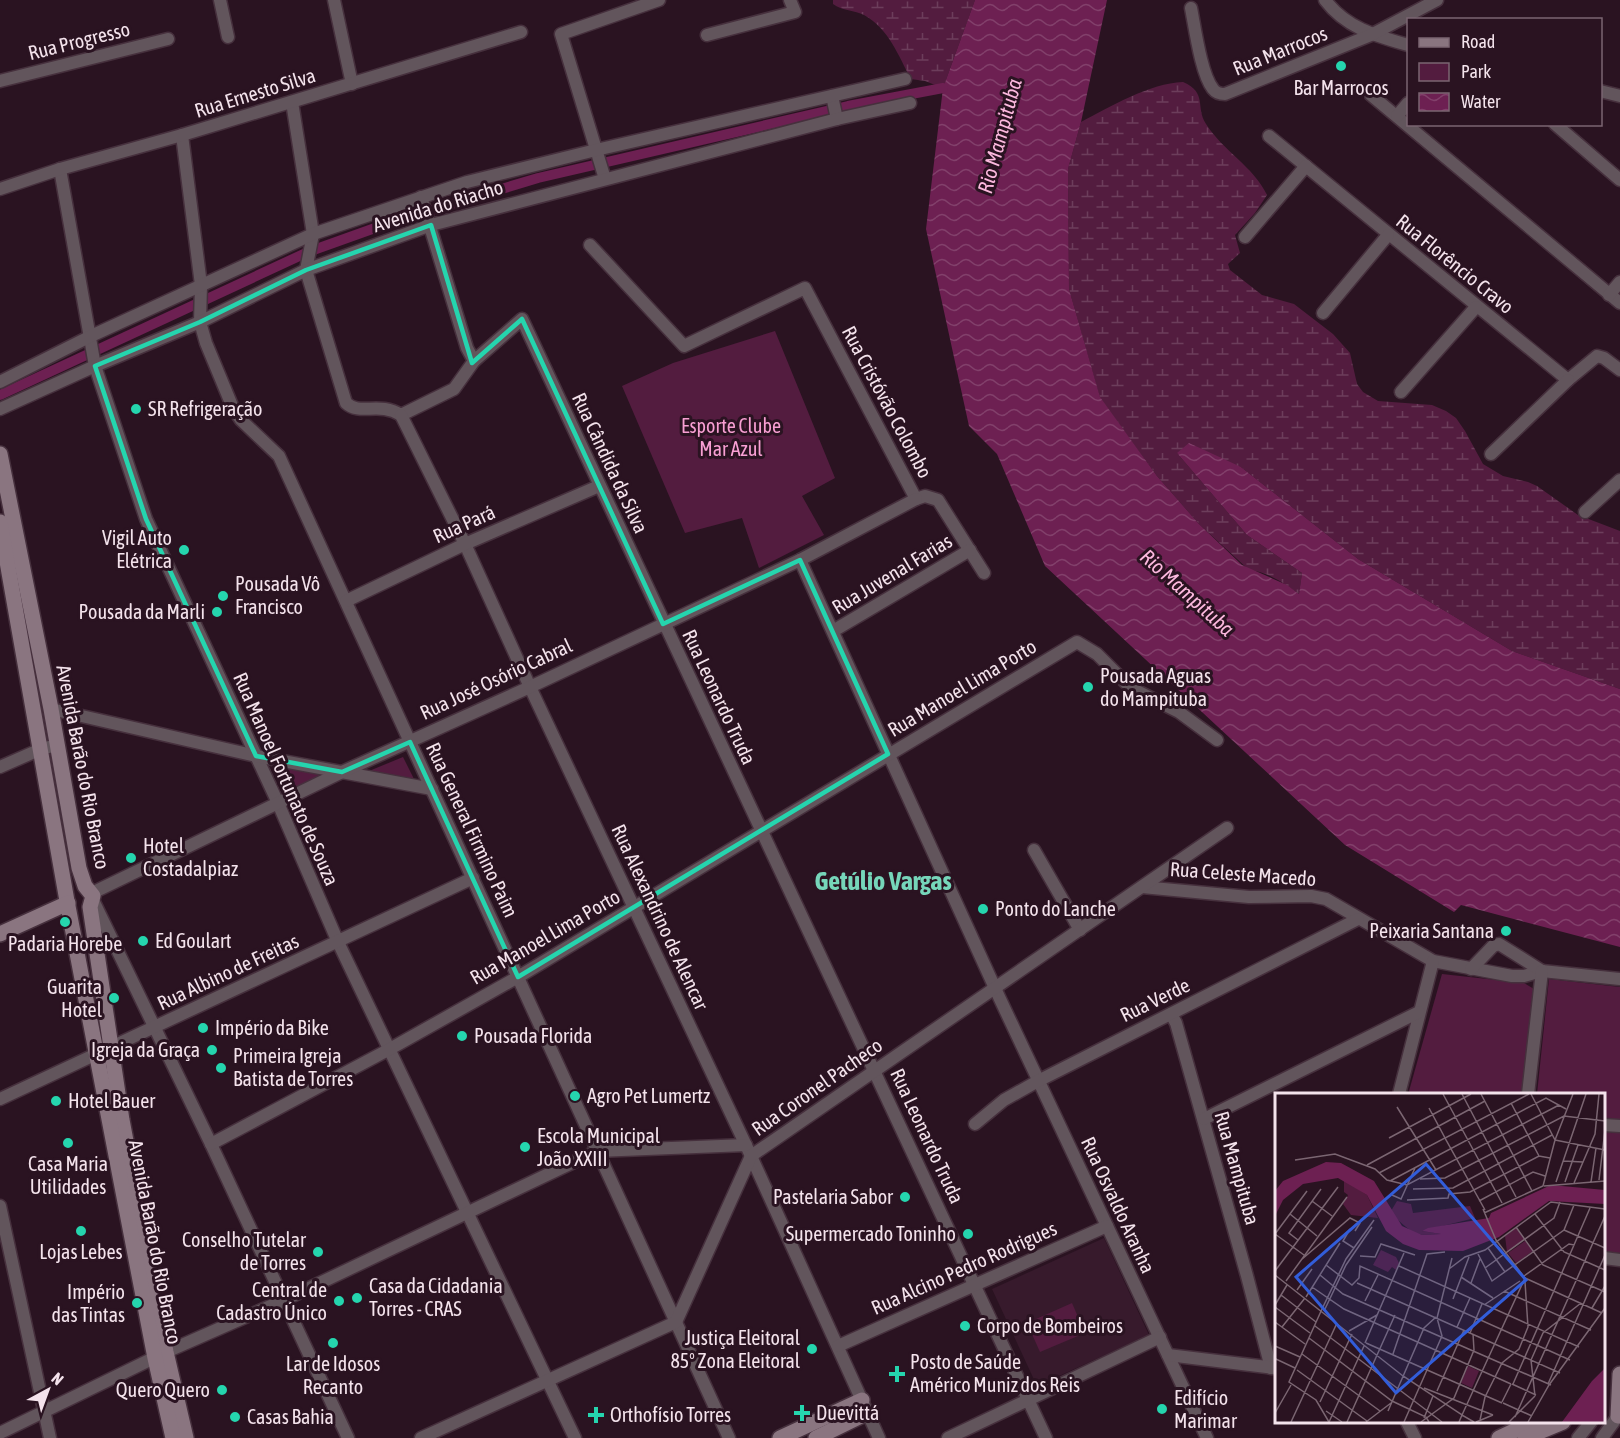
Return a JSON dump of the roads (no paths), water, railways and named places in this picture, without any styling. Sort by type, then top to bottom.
[{"type":"main road","name":"Avenida Barão do Rio Branco","points":[[0,454],[51,709],[79,868],[90,897],[104,1051]]},
{"type":"main road","name":"Avenida Barão do Rio Branco","points":[[0,522],[5,580],[41,749],[68,903],[122,1120],[173,1438]]},
{"type":"main road","points":[[79,885],[90,897],[79,911],[68,903],[68,892],[79,885]]},
{"type":"main road","points":[[0,934],[68,903]]},
{"type":"main road","name":"Avenida Barão do Rio Branco","points":[[160,1355],[186,1438]]},
{"type":"main road","points":[[1614,1410],[1620,1374]]},
{"type":"main road","points":[[780,1438],[865,1407]]},
{"type":"main road","points":[[816,1438],[865,1407]]},
{"type":"main road","points":[[1499,1438],[1531,1423]]},
{"type":"main road","points":[[1525,1438],[1561,1423]]},
{"type":"main road","points":[[1538,1438],[1570,1423]]},
{"type":"street","points":[[220,0],[228,37]]},
{"type":"street","points":[[334,0],[352,84]]},
{"type":"street","points":[[605,179],[561,34],[659,0]]},
{"type":"street","points":[[1325,0],[1354,26],[1371,35],[1407,45]]},
{"type":"street","name":"Rua Marrocos","points":[[1191,8],[1206,75],[1218,94],[1231,92],[1371,35],[1437,0]]},
{"type":"street","points":[[707,34],[792,6]]},
{"type":"street","name":"Rua Ernesto Silva","points":[[0,189],[60,169],[182,135],[521,32]]},
{"type":"street","name":"Rua Progresso","points":[[0,81],[168,39]]},
{"type":"street","name":"Avenida do Riacho","points":[[0,382],[91,336],[201,290],[313,234],[421,197],[467,182],[596,150],[905,79]]},
{"type":"street","points":[[1602,92],[1620,96]]},
{"type":"street","points":[[1371,95],[1407,124]]},
{"type":"street","points":[[832,96],[837,119]]},
{"type":"street","points":[[292,102],[313,234],[306,270],[343,396],[351,408],[382,407],[392,409],[401,415],[454,389],[474,361],[467,348],[421,197]]},
{"type":"street","name":"Avenida do Riacho","points":[[0,409],[306,270],[431,225],[837,119],[910,103]]},
{"type":"street","points":[[1397,116],[1407,104]]},
{"type":"street","points":[[1409,126],[1620,303]]},
{"type":"street","points":[[1557,126],[1620,180]]},
{"type":"street","name":"Rua General Firmino Paim","points":[[182,135],[201,290],[200,317],[206,343],[232,408],[241,420],[279,456],[729,1438]]},
{"type":"street","name":"Rua Florêncio Cravo","points":[[1269,136],[1568,380]]},
{"type":"street","points":[[1245,237],[1305,166]]},
{"type":"street","name":"Rua Manoel Fortunato de Souza","points":[[60,169],[95,366],[146,519],[278,803],[388,1050],[575,1438]]},
{"type":"street","points":[[1323,313],[1388,235]]},
{"type":"street","name":"Rua Cristóvão Colombo","points":[[590,245],[684,346],[805,288],[916,499],[925,496],[938,500],[984,573]]},
{"type":"street","points":[[1609,294],[1620,282]]},
{"type":"street","points":[[1401,392],[1476,307]]},
{"type":"street","name":"Rua Cândida da Silva","points":[[474,361],[522,319],[663,624]]},
{"type":"street","points":[[1491,454],[1568,380],[1598,356],[1620,370]]},
{"type":"street","name":"Rua Alexandrino de Alencar","points":[[401,415],[465,544],[635,907],[879,1438]]},
{"type":"street","points":[[1585,512],[1620,480]]},
{"type":"street","name":"Rua Pará","points":[[346,601],[465,544],[599,486]]},
{"type":"street","name":"Rua José Osório Cabral","points":[[90,897],[342,772],[530,687],[800,560],[916,499]]},
{"type":"street","name":"Rua Juvenal Farias","points":[[833,631],[970,550]]},
{"type":"street","name":"Rua Osvaldo Aranha","points":[[800,560],[1038,1081],[1207,1438]]},
{"type":"street","name":"Rua Leonardo Truda","points":[[663,624],[1046,1438]]},
{"type":"street","name":"Rua Manoel Lima Porto","points":[[211,1144],[388,1050],[518,977],[1077,642],[1097,654],[1131,688],[1179,712],[1217,740]]},
{"type":"street","points":[[51,709],[256,756],[432,789]]},
{"type":"street","points":[[0,767],[41,749],[57,745]]},
{"type":"street","name":"Rua Coronel Pacheco","points":[[676,1322],[748,1150],[875,1071],[1227,828]]},
{"type":"street","points":[[1034,850],[1080,930]]},
{"type":"street","name":"Rua Albino de Freitas","points":[[0,1099],[472,878]]},
{"type":"street","name":"Rua Celeste Macedo","points":[[1142,887],[1249,897],[1311,896],[1326,900],[1433,962],[1519,976],[1542,971]]},
{"type":"street","points":[[90,897],[211,1144],[348,1438]]},
{"type":"street","name":"Rua Verde","points":[[975,1124],[1004,1100],[1038,1081],[1358,919]]},
{"type":"street","points":[[1471,969],[1493,946],[1499,944],[1542,971],[1620,979]]},
{"type":"street","points":[[1399,1093],[1433,962]]},
{"type":"street","points":[[1528,1093],[1542,971]]},
{"type":"street","points":[[1204,1119],[1419,1012]]},
{"type":"street","name":"Rua Mampituba","points":[[1171,1014],[1176,1023],[1204,1119],[1274,1368]]},
{"type":"street","points":[[1605,1125],[1620,1126]]},
{"type":"street","points":[[0,1434],[160,1355],[284,1300],[597,1151],[748,1150]]},
{"type":"street","points":[[0,1206],[50,1438]]},
{"type":"street","name":"Rua Alcino Pedro Rodrigues","points":[[838,1346],[1107,1226]]},
{"type":"street","points":[[1605,1258],[1620,1260]]},
{"type":"street","points":[[421,1438],[676,1322]]},
{"type":"street","points":[[948,1438],[1160,1337]]},
{"type":"street","points":[[1168,1355],[1274,1368]]},
{"type":"street","points":[[1602,1438],[1614,1410]]},
{"type":"street","points":[[1408,1423],[1415,1438]]},
{"type":"street","points":[[1578,1438],[1590,1423]]},
{"type":"water","name":"Rio Mampituba","points":[[975,0],[1107,0],[1081,122],[1068,169],[1069,289],[1100,397],[1157,476],[1199,524],[1242,565],[1287,585],[1299,594],[1302,573],[1247,535],[1177,453],[1189,443],[1241,467],[1358,559],[1512,651],[1620,689],[1620,947],[1461,905],[1454,912],[1345,845],[1045,566],[997,454],[969,426],[926,229],[943,88]]},
{"type":"waterway","points":[[0,395],[308,252],[389,223],[538,178],[848,106],[943,88]]},
{"type":"place","name":"Bar Marrocos","points":[[1341,66]]},
{"type":"place","name":"SR Refrigeração","points":[[136,409]]},
{"type":"place","name":"Vigil Auto Elétrica","points":[[184,550]]},
{"type":"place","name":"Pousada Vô Francisco","points":[[223,596]]},
{"type":"place","name":"Pousada da Marli","points":[[217,612]]},
{"type":"place","name":"Pousada Aguas do Mampituba","points":[[1088,687]]},
{"type":"place","name":"Hotel Costadalpiaz","points":[[131,858]]},
{"type":"place","name":"Ponto do Lanche","points":[[983,909]]},
{"type":"place","name":"Padaria Horebe","points":[[65,922]]},
{"type":"place","name":"Peixaria Santana","points":[[1506,931]]},
{"type":"place","name":"Ed Goulart","points":[[143,941]]},
{"type":"place","name":"Guarita Hotel","points":[[114,998]]},
{"type":"place","name":"Império da Bike","points":[[203,1028]]},
{"type":"place","name":"Pousada Florida","points":[[462,1036]]},
{"type":"place","name":"Igreja da Graça","points":[[212,1050]]},
{"type":"place","name":"Primeira Igreja Batista de Torres","points":[[221,1068]]},
{"type":"place","name":"Agro Pet Lumertz","points":[[575,1096]]},
{"type":"place","name":"Hotel Bauer","points":[[56,1101]]},
{"type":"place","name":"Casa Maria Utilidades","points":[[68,1143]]},
{"type":"place","name":"Escola Municipal João XXIII","points":[[525,1147]]},
{"type":"place","name":"Pastelaria Sabor","points":[[905,1197]]},
{"type":"place","name":"Lojas Lebes","points":[[81,1231]]},
{"type":"place","name":"Supermercado Toninho","points":[[968,1234]]},
{"type":"place","name":"Conselho Tutelar de Torres","points":[[318,1252]]},
{"type":"place","name":"Casa da Cidadania Torres - CRAS","points":[[357,1298]]},
{"type":"place","name":"Central de Cadastro Único","points":[[339,1301]]},
{"type":"place","name":"Império das Tintas","points":[[137,1303]]},
{"type":"place","name":"Corpo de Bombeiros","points":[[965,1326]]},
{"type":"place","name":"Lar de Idosos Recanto","points":[[333,1343]]},
{"type":"place","name":"Justiça Eleitoral 85° Zona Eleitoral","points":[[812,1349]]},
{"type":"place","name":"Posto de Saúde Américo Muniz dos Reis","points":[[897,1374]]},
{"type":"place","name":"Quero Quero","points":[[222,1390]]},
{"type":"place","name":"Edifício Marimar","points":[[1162,1409]]},
{"type":"place","name":"Duevittá","points":[[802,1413]]},
{"type":"place","name":"Orthofísio Torres","points":[[596,1415]]},
{"type":"place","name":"Casas Bahia","points":[[235,1417]]},
{"type":"district","name":"Getúlio Vargas","points":[[883,881]]},
{"type":"park label","name":"Esporte Clube Mar Azul","points":[[731,438]]}]
